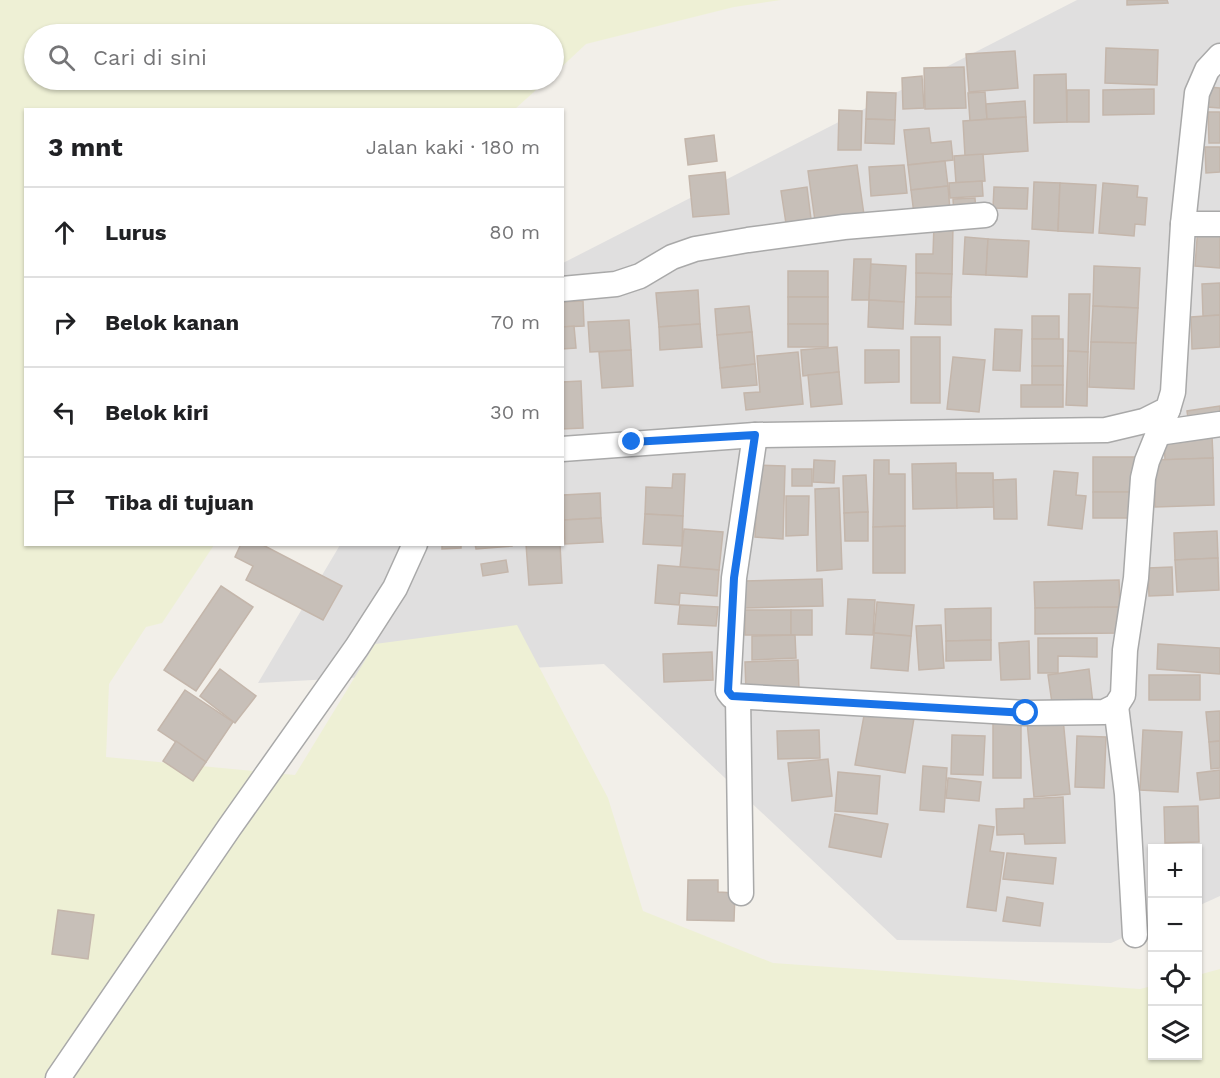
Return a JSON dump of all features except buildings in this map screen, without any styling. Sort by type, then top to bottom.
[{"type":"street","points":[[755,435],[734,578],[728,691],[732,696],[1026,713],[1104,711],[1116,706],[1123,695],[1125,650],[1136,578],[1143,478],[1147,461],[1173,392],[1183,224],[1197,93],[1207,70],[1220,56]]},
{"type":"street","points":[[564,289],[616,284],[640,276],[672,257],[695,249],[844,227],[985,215]]},
{"type":"street","points":[[1183,224],[1220,224]]},
{"type":"street","points":[[564,449],[755,435],[1106,430],[1144,421],[1168,409]]},
{"type":"street","points":[[1158,433],[1220,424]]},
{"type":"street","points":[[58,1078],[229,828],[357,647],[395,588],[414,546]]},
{"type":"street","points":[[738,697],[741,893]]},
{"type":"street","points":[[1116,706],[1127,794],[1135,935]]},
{"type":"shaded area","points":[[1077,0],[1220,0],[1220,896],[1202,904],[1202,844],[1148,844],[1148,927],[1111,943],[897,940],[604,664],[258,683],[339,546],[564,546],[564,262]]},
{"type":"green space","points":[[0,0],[781,0],[734,7],[586,44],[564,65],[564,24],[24,24],[24,90],[536,90],[516,108],[24,108],[24,546],[213,546],[162,623],[146,627],[109,684],[106,757],[295,775],[375,644],[517,625],[608,798],[643,911],[773,963],[1140,989],[1148,987],[1148,1060],[1202,1060],[1202,974],[1220,969],[1220,1078],[0,1078]]},
{"type":"route","points":[[632,442],[755,435],[734,578],[728,691],[732,696],[1026,713]]}]
